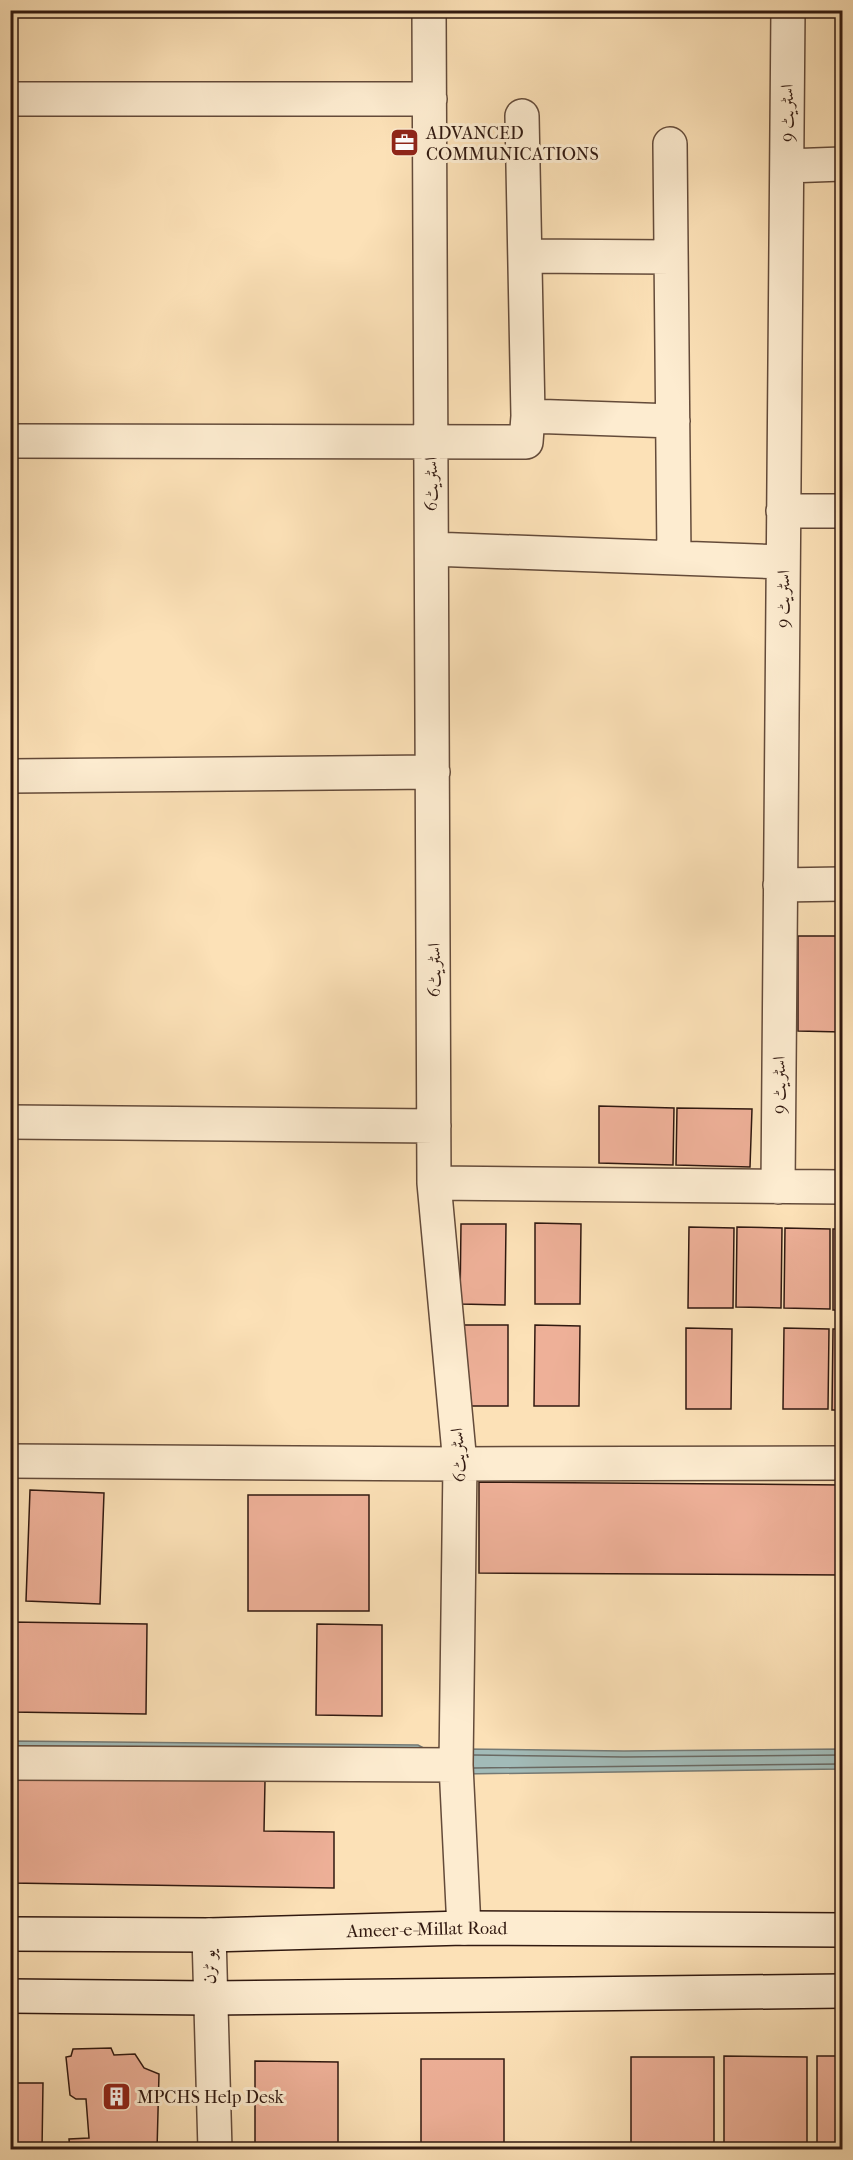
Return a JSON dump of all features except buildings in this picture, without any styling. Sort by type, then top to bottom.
[{"type":"street","name":"اسٹریٹ6","points":[[429,10],[434,1183],[460,1464],[456,1765],[464,1928]]},
{"type":"street","name":"اسٹریٹ 9","points":[[778,1186],[788,10]]},
{"type":"street","points":[[10,99],[429,99]]},
{"type":"street","points":[[10,441],[526,442],[528,417],[522,116]]},
{"type":"street","points":[[670,144],[674,558]]},
{"type":"street","points":[[786,166],[843,164]]},
{"type":"street","points":[[525,256],[671,257]]},
{"type":"street","points":[[528,417],[673,421]]},
{"type":"street","points":[[783,511],[843,511]]},
{"type":"street","points":[[432,549],[783,562]]},
{"type":"street","points":[[10,776],[433,772]]},
{"type":"street","points":[[780,885],[843,884]]},
{"type":"street","points":[[10,1122],[434,1126]]},
{"type":"street","points":[[434,1183],[843,1187]]},
{"type":"street","points":[[10,1461],[460,1464],[843,1463]]},
{"type":"street","points":[[10,1763],[456,1765]]},
{"type":"street","name":"Ameer-e-Millat Road","points":[[10,1934],[209,1935],[464,1928],[843,1930]]},
{"type":"street","name":"یو ٹرن","points":[[209,1935],[214,2150]]},
{"type":"street","points":[[10,1996],[210,1998],[843,1991]]},
{"type":"water","points":[[11,1741],[418,1745],[456,1765],[11,1763]]},
{"type":"water","points":[[463,1749],[624,1751],[842,1749],[842,1769],[462,1774]]},
{"type":"place","name":"ADVANCED COMMUNICATIONS","points":[[405,143]]},
{"type":"place","name":"MPCHS Help Desk","points":[[116,2097]]}]
